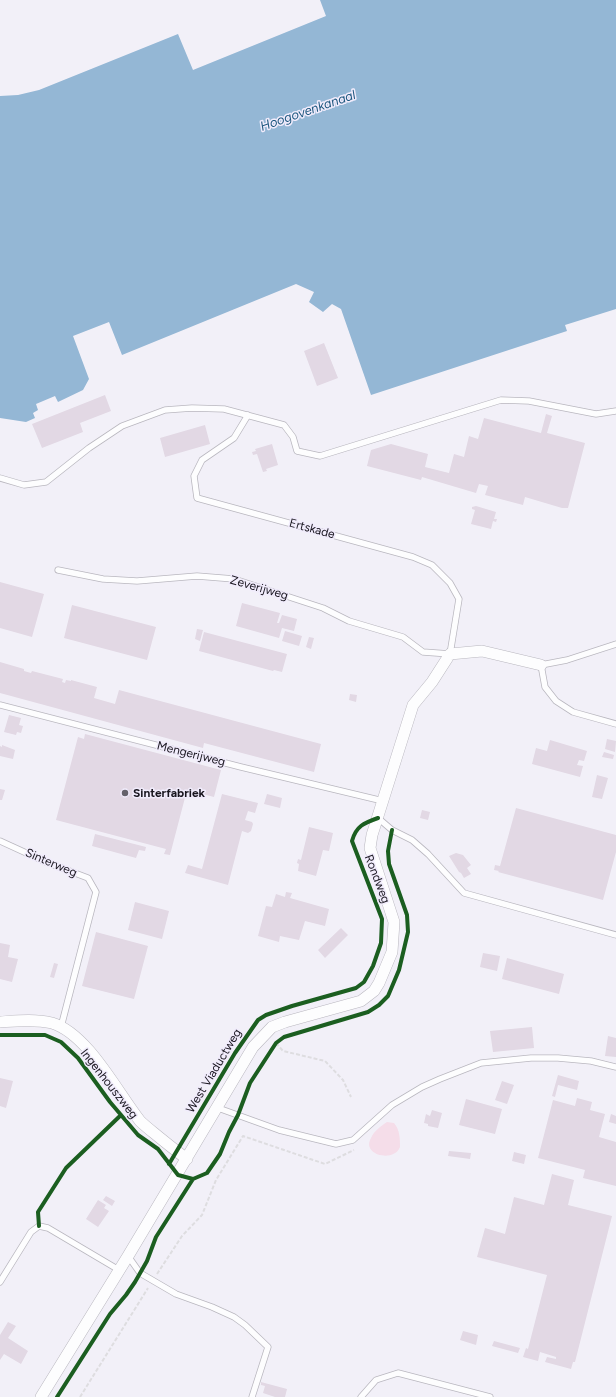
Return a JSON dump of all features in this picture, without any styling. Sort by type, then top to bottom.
[{"type":"street","points":[[450,654],[482,652],[541,665]]},
{"type":"street","name":"Rondweg","points":[[379,984],[392,952],[394,922],[370,848],[372,835],[413,705],[432,682],[450,654]]},
{"type":"street","name":"West Viaductweg","points":[[41,1397],[120,1271],[253,1047],[272,1027],[361,1001],[374,991],[379,984]]},
{"type":"street","name":"Ingenhouszweg","points":[[0,1022],[51,1023],[72,1034],[85,1046],[141,1122],[187,1159]]},
{"type":"lane","points":[[0,478],[24,485],[46,482],[89,448],[122,426],[166,410],[192,408],[224,409],[284,424],[293,437],[297,451],[320,456],[501,400],[528,401],[596,414],[616,411]]},
{"type":"lane","name":"Ertskade","points":[[248,416],[234,438],[202,460],[194,476],[197,498],[413,557],[432,565],[450,582],[459,599],[450,654]]},
{"type":"lane","name":"Zeverijweg","points":[[58,570],[103,579],[138,581],[197,576],[234,579],[323,608],[349,621],[403,637],[423,652],[450,654]]},
{"type":"lane","points":[[616,644],[567,660],[541,665],[545,687],[556,701],[573,712],[616,724]]},
{"type":"lane","name":"Mengerijweg","points":[[0,705],[226,763],[383,801]]},
{"type":"lane","points":[[378,818],[392,830],[412,840],[428,854],[464,893],[616,935]]},
{"type":"lane","name":"Sinterweg","points":[[0,841],[46,862],[88,878],[96,892],[61,1027]]},
{"type":"lane","points":[[218,1108],[279,1130],[336,1144],[353,1140],[392,1105],[422,1087],[481,1064],[531,1058],[558,1058],[591,1061],[616,1067]]},
{"type":"lane","points":[[0,1282],[31,1232],[39,1226],[48,1228],[120,1271]]},
{"type":"lane","points":[[128,1256],[140,1273],[176,1294],[234,1317],[245,1325],[268,1347],[252,1397]]},
{"type":"lane","points":[[361,1397],[376,1380],[398,1373],[490,1397]]},
{"type":"path","points":[[273,1049],[278,1041]]},
{"type":"path","points":[[278,1041],[283,1051],[325,1061],[343,1080],[351,1097]]},
{"type":"path","points":[[80,1397],[182,1236],[202,1215],[216,1180],[243,1136],[325,1164],[356,1149]]},
{"type":"shaded area","points":[[387,1122],[394,1123],[396,1126],[399,1135],[400,1147],[397,1152],[386,1156],[374,1153],[370,1149],[369,1144],[374,1133]]},
{"type":"water","name":"Hoogovenkanaal","points":[[320,0],[616,0],[616,309],[565,325],[567,331],[371,395],[341,309],[332,304],[323,312],[309,302],[314,292],[296,284],[122,355],[109,322],[73,336],[89,379],[83,390],[58,402],[55,396],[36,404],[38,410],[33,413],[35,418],[26,422],[0,418],[0,96],[18,95],[39,90],[178,34],[193,70],[326,16]]},
{"type":"building","points":[[324,343],[338,378],[317,386],[304,351]]},
{"type":"building","points":[[105,395],[111,411],[80,423],[83,432],[42,448],[32,424]]},
{"type":"building","points":[[546,414],[552,416],[547,433],[585,443],[568,508],[562,508],[525,497],[523,505],[485,495],[488,486],[479,484],[476,493],[422,477],[421,480],[367,466],[371,450],[391,444],[428,454],[425,467],[449,473],[454,454],[464,457],[469,436],[478,439],[484,418],[541,433]]},
{"type":"building","points":[[205,425],[210,444],[165,457],[160,438]]},
{"type":"building","points":[[272,444],[278,465],[266,469],[267,471],[263,472],[257,454],[253,455],[252,452],[256,451],[255,449]]},
{"type":"building","points":[[476,506],[496,512],[494,519],[497,519],[496,522],[493,521],[491,529],[471,524],[475,510],[472,509],[472,507]]},
{"type":"building","points":[[0,582],[44,594],[32,637],[0,628]]},
{"type":"building","points":[[242,603],[280,613],[277,623],[279,623],[282,615],[297,619],[294,631],[282,628],[279,638],[236,626]]},
{"type":"building","points":[[72,605],[156,627],[147,660],[64,638]]},
{"type":"building","points":[[197,629],[203,630],[200,641],[195,639]]},
{"type":"building","points":[[285,631],[302,636],[299,646],[282,641]]},
{"type":"building","points":[[204,632],[287,654],[282,672],[273,671],[199,651]]},
{"type":"building","points":[[309,637],[314,638],[311,649],[306,647]]},
{"type":"building","points":[[0,662],[24,669],[24,671],[31,673],[32,671],[63,679],[62,682],[65,683],[66,680],[71,680],[97,687],[94,698],[115,704],[119,690],[321,744],[314,772],[204,743],[203,748],[0,693]]},
{"type":"building","points":[[350,694],[357,695],[356,702],[349,700]]},
{"type":"building","points":[[9,715],[21,718],[19,725],[23,726],[21,733],[17,732],[16,735],[4,732]]},
{"type":"building","name":"Sinterfabriek","points":[[85,734],[221,770],[214,797],[187,790],[170,855],[164,854],[166,849],[56,820],[78,737],[84,739]]},
{"type":"building","points":[[607,739],[616,741],[615,752],[605,749]]},
{"type":"building","points":[[550,740],[587,751],[584,761],[579,760],[577,765],[583,766],[580,777],[532,764],[536,748],[547,751]]},
{"type":"building","points":[[2,745],[15,750],[13,759],[0,756],[0,746],[2,747]]},
{"type":"building","points":[[604,752],[614,755],[613,759],[602,757]]},
{"type":"building","points":[[597,775],[608,778],[602,799],[592,797]]},
{"type":"building","points":[[0,789],[5,790],[2,800],[0,800]]},
{"type":"building","points":[[222,794],[258,803],[255,813],[248,811],[245,820],[252,822],[253,824],[251,831],[248,833],[242,831],[228,885],[185,873],[188,865],[202,869]]},
{"type":"building","points":[[267,794],[282,798],[280,808],[264,804]]},
{"type":"building","points":[[516,808],[616,835],[616,852],[603,900],[494,870],[495,865],[500,866]]},
{"type":"building","points":[[422,810],[430,812],[428,820],[420,818]]},
{"type":"building","points":[[309,827],[333,833],[329,851],[323,850],[316,876],[298,871],[298,859],[301,860]]},
{"type":"building","points":[[95,834],[146,847],[145,851],[139,850],[136,858],[92,846]]},
{"type":"building","points":[[456,853],[463,855],[471,865],[467,868],[471,874],[464,878],[449,856]]},
{"type":"building","points":[[286,892],[292,893],[290,898],[329,909],[325,926],[305,921],[299,940],[280,936],[279,942],[258,936],[266,906],[272,907],[276,894],[285,897]]},
{"type":"building","points":[[135,902],[169,911],[162,939],[128,930]]},
{"type":"building","points":[[341,928],[348,935],[325,958],[318,950]]},
{"type":"building","points":[[96,932],[148,946],[134,999],[82,986]]},
{"type":"building","points":[[0,943],[10,945],[8,957],[18,959],[12,982],[0,979]]},
{"type":"building","points":[[483,953],[500,956],[497,971],[480,967]]},
{"type":"building","points":[[507,958],[564,974],[559,994],[502,979]]},
{"type":"building","points":[[54,963],[58,964],[54,978],[50,977]]},
{"type":"building","points":[[532,1027],[534,1048],[493,1052],[490,1031]]},
{"type":"building","points":[[608,1036],[616,1038],[616,1057],[605,1056]]},
{"type":"building","points":[[558,1075],[579,1081],[577,1090],[558,1085],[555,1097],[552,1096]]},
{"type":"building","points":[[0,1078],[13,1081],[6,1108],[0,1106]]},
{"type":"building","points":[[502,1081],[514,1085],[507,1104],[495,1100]]},
{"type":"building","points":[[577,1098],[592,1102],[590,1110],[605,1114],[599,1137],[616,1142],[616,1186],[583,1178],[585,1170],[538,1158],[553,1100],[575,1106]]},
{"type":"building","points":[[466,1099],[502,1109],[495,1134],[459,1125]]},
{"type":"building","points":[[432,1110],[442,1113],[438,1128],[428,1126],[428,1124],[424,1123],[426,1114],[430,1116]]},
{"type":"building","points":[[611,1114],[616,1116],[616,1124],[609,1122]]},
{"type":"building","points":[[449,1151],[471,1153],[470,1159],[448,1156]]},
{"type":"building","points":[[514,1152],[526,1155],[524,1164],[512,1161]]},
{"type":"building","points":[[552,1174],[574,1180],[568,1205],[612,1216],[575,1362],[573,1362],[571,1369],[545,1362],[547,1357],[556,1359],[556,1357],[540,1352],[538,1361],[523,1357],[526,1348],[528,1349],[547,1275],[477,1257],[485,1228],[505,1234],[514,1197],[544,1205]]},
{"type":"building","points":[[106,1196],[115,1201],[112,1206],[103,1200]]},
{"type":"building","points":[[98,1200],[106,1205],[104,1208],[109,1211],[98,1227],[86,1219]]},
{"type":"building","points":[[8,1322],[16,1326],[8,1338],[28,1351],[21,1364],[4,1354],[0,1360],[0,1335]]},
{"type":"building","points":[[463,1331],[478,1335],[476,1345],[460,1340]]},
{"type":"building","points":[[494,1341],[520,1348],[518,1353],[492,1346]]},
{"type":"building","points":[[261,1382],[287,1389],[285,1397],[275,1397],[263,1393],[265,1386],[261,1385]]},
{"type":"cycle path","points":[[169,1164],[235,1053],[258,1020],[266,1015],[292,1006],[356,988],[364,982],[373,966],[381,943],[382,919],[352,841],[358,828],[378,818]]},
{"type":"cycle path","points":[[57,1397],[110,1314],[135,1282],[147,1261],[156,1237],[193,1179],[207,1173],[220,1154],[238,1115],[250,1083],[276,1043],[284,1037],[368,1012],[379,1005],[388,996],[399,970],[408,932],[407,915],[389,864],[388,851],[392,830]]},
{"type":"cycle path","points":[[0,1035],[45,1035],[61,1042],[78,1058],[110,1102],[138,1135],[158,1149],[178,1175],[193,1179]]},
{"type":"cycle path","points":[[39,1226],[38,1212],[66,1168],[121,1115]]},
{"type":"place","name":"Sinterfabriek","points":[[125,793]]}]
